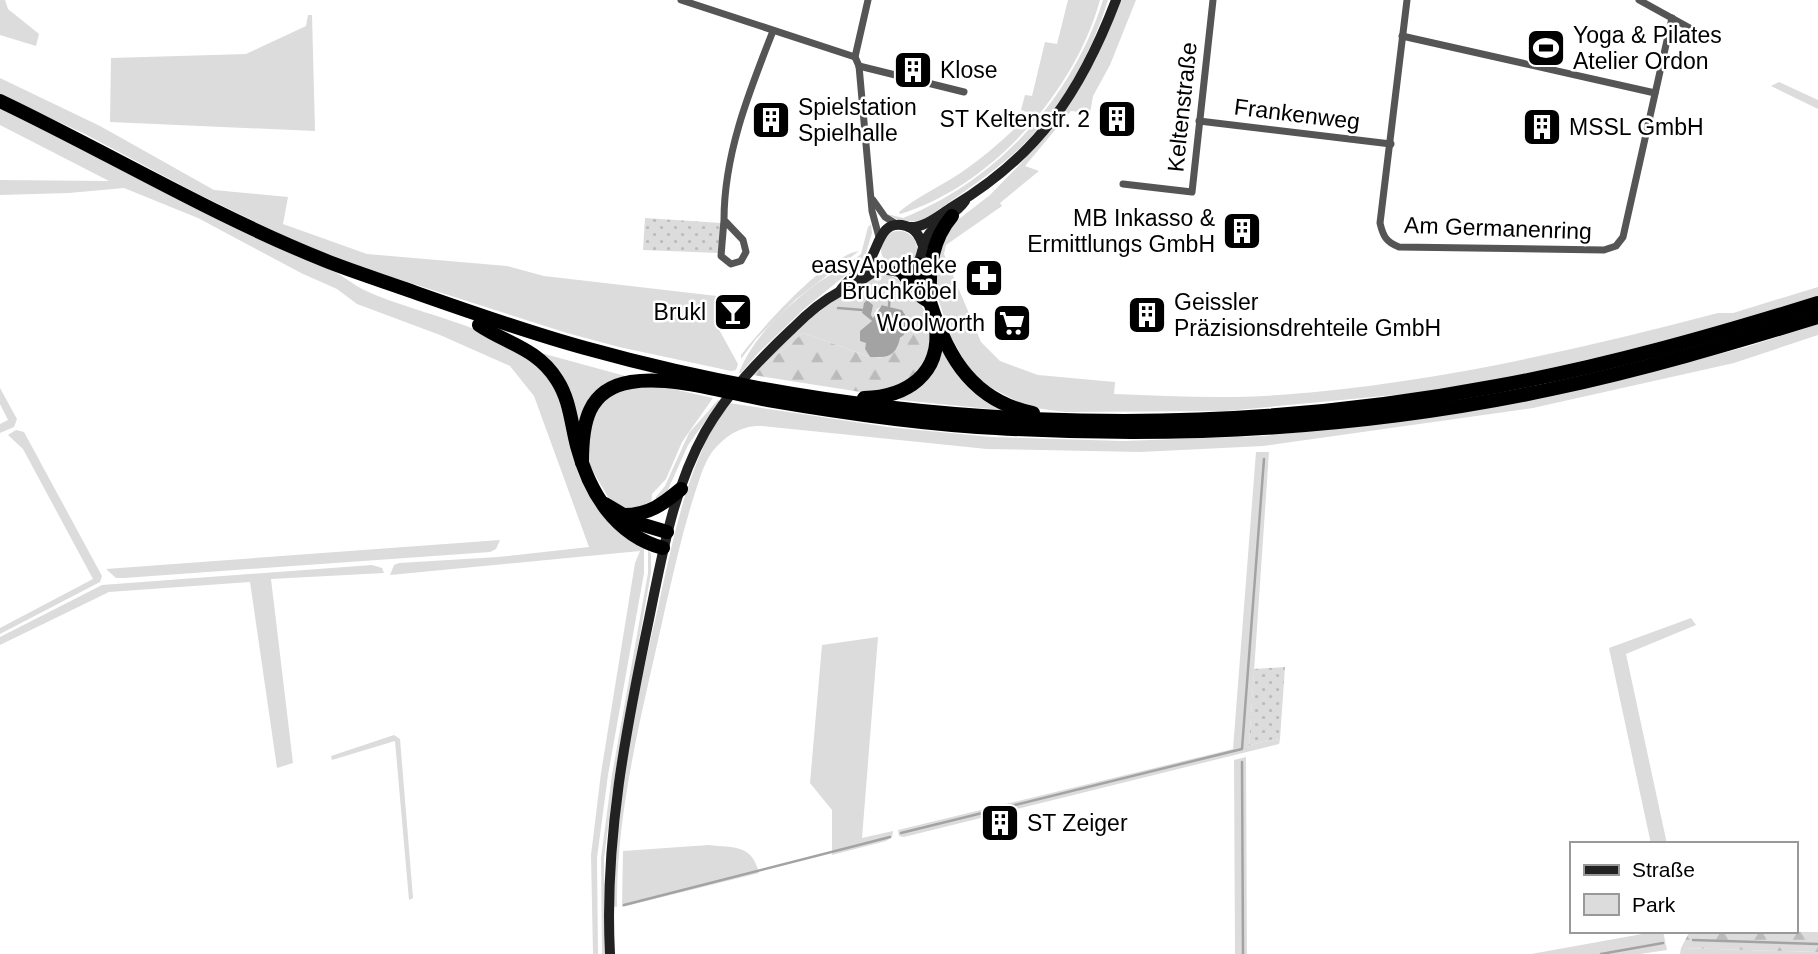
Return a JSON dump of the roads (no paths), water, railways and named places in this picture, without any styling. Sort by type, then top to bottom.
[{"type":"highway","points":[[0,101],[358,279],[479,325],[697,381],[887,418],[991,428],[1132,433],[1276,428],[1397,415],[1551,389],[1682,357],[1818,317]]},
{"type":"highway","points":[[931,308],[930,276],[933,253],[942,230],[952,216]]},
{"type":"highway","points":[[330,263],[533,332],[697,381]]},
{"type":"highway","points":[[839,401],[887,396],[904,390],[926,371],[934,354],[937,336],[917,264]]},
{"type":"highway","points":[[896,271],[931,308],[957,363],[982,392],[1009,407],[1062,418]]},
{"type":"highway","points":[[765,394],[987,417],[1151,419],[1283,415],[1446,395],[1609,362],[1818,303]]},
{"type":"highway","points":[[479,325],[528,351],[545,364],[554,375],[569,405],[582,462],[608,513],[623,528],[648,543],[663,548]]},
{"type":"highway","points":[[582,462],[582,436],[587,416],[598,399],[612,388],[640,381],[697,381]]},
{"type":"highway","points":[[624,515],[655,509],[681,489]]},
{"type":"highway","points":[[600,499],[636,523],[667,532]]},
{"type":"main road","points":[[840,291],[868,262],[878,241],[890,227],[921,226],[965,201],[1018,158],[1053,120],[1083,77],[1116,0]]},
{"type":"main road","points":[[610,954],[610,852],[626,741],[667,532],[704,434],[749,372],[808,313],[840,291],[878,271],[896,271],[917,264],[929,233],[952,216],[965,201]]},
{"type":"main road","points":[[904,226],[916,232],[923,246]]},
{"type":"main road","points":[[878,241],[878,259],[896,271]]},
{"type":"street","points":[[681,0],[855,57]]},
{"type":"street","points":[[868,0],[855,57],[859,66],[871,197],[878,241]]},
{"type":"street","name":"Keltenstraße","points":[[1124,184],[1192,192],[1213,0]]},
{"type":"street","name":"Am Germanenring","points":[[1407,0],[1380,223],[1382,234],[1388,243],[1402,247],[1604,250],[1616,246],[1623,237],[1672,18]]},
{"type":"street","points":[[1639,0],[1697,32]]},
{"type":"street","points":[[724,220],[743,240],[746,252],[741,261],[731,264],[722,256],[724,201],[739,121],[773,31]]},
{"type":"street","points":[[1402,37],[1655,93]]},
{"type":"street","points":[[859,66],[964,92]]},
{"type":"street","name":"Frankenweg","points":[[1199,121],[1391,144]]},
{"type":"street","points":[[871,197],[885,217],[904,226]]},
{"type":"waterway","points":[[889,306],[891,284]]},
{"type":"waterway","points":[[838,308],[863,310]]},
{"type":"waterway","points":[[901,833],[1242,749],[1264,459]]},
{"type":"waterway","points":[[1242,762],[1243,954]]},
{"type":"waterway","points":[[624,905],[890,837]]},
{"type":"waterway","points":[[1693,940],[1818,944]]},
{"type":"waterway","points":[[1601,954],[1663,943]]},
{"type":"place","name":"Yoga & Pilates Atelier Ordon","points":[[1546,48]]},
{"type":"place","name":"Klose","points":[[913,70]]},
{"type":"place","name":"ST Keltenstr. 2","points":[[1117,119]]},
{"type":"place","name":"Spielstation Spielhalle","points":[[771,120]]},
{"type":"place","name":"MSSL GmbH","points":[[1542,127]]},
{"type":"place","name":"MB Inkasso & Ermittlungs GmbH","points":[[1242,231]]},
{"type":"place","name":"easyApotheke Bruchköbel","points":[[984,278]]},
{"type":"place","name":"Brukl","points":[[733,312]]},
{"type":"place","name":"Geissler Präzisionsdrehteile GmbH","points":[[1147,315]]},
{"type":"place","name":"Woolworth","points":[[1012,323]]},
{"type":"place","name":"ST Zeiger","points":[[1000,823]]}]
